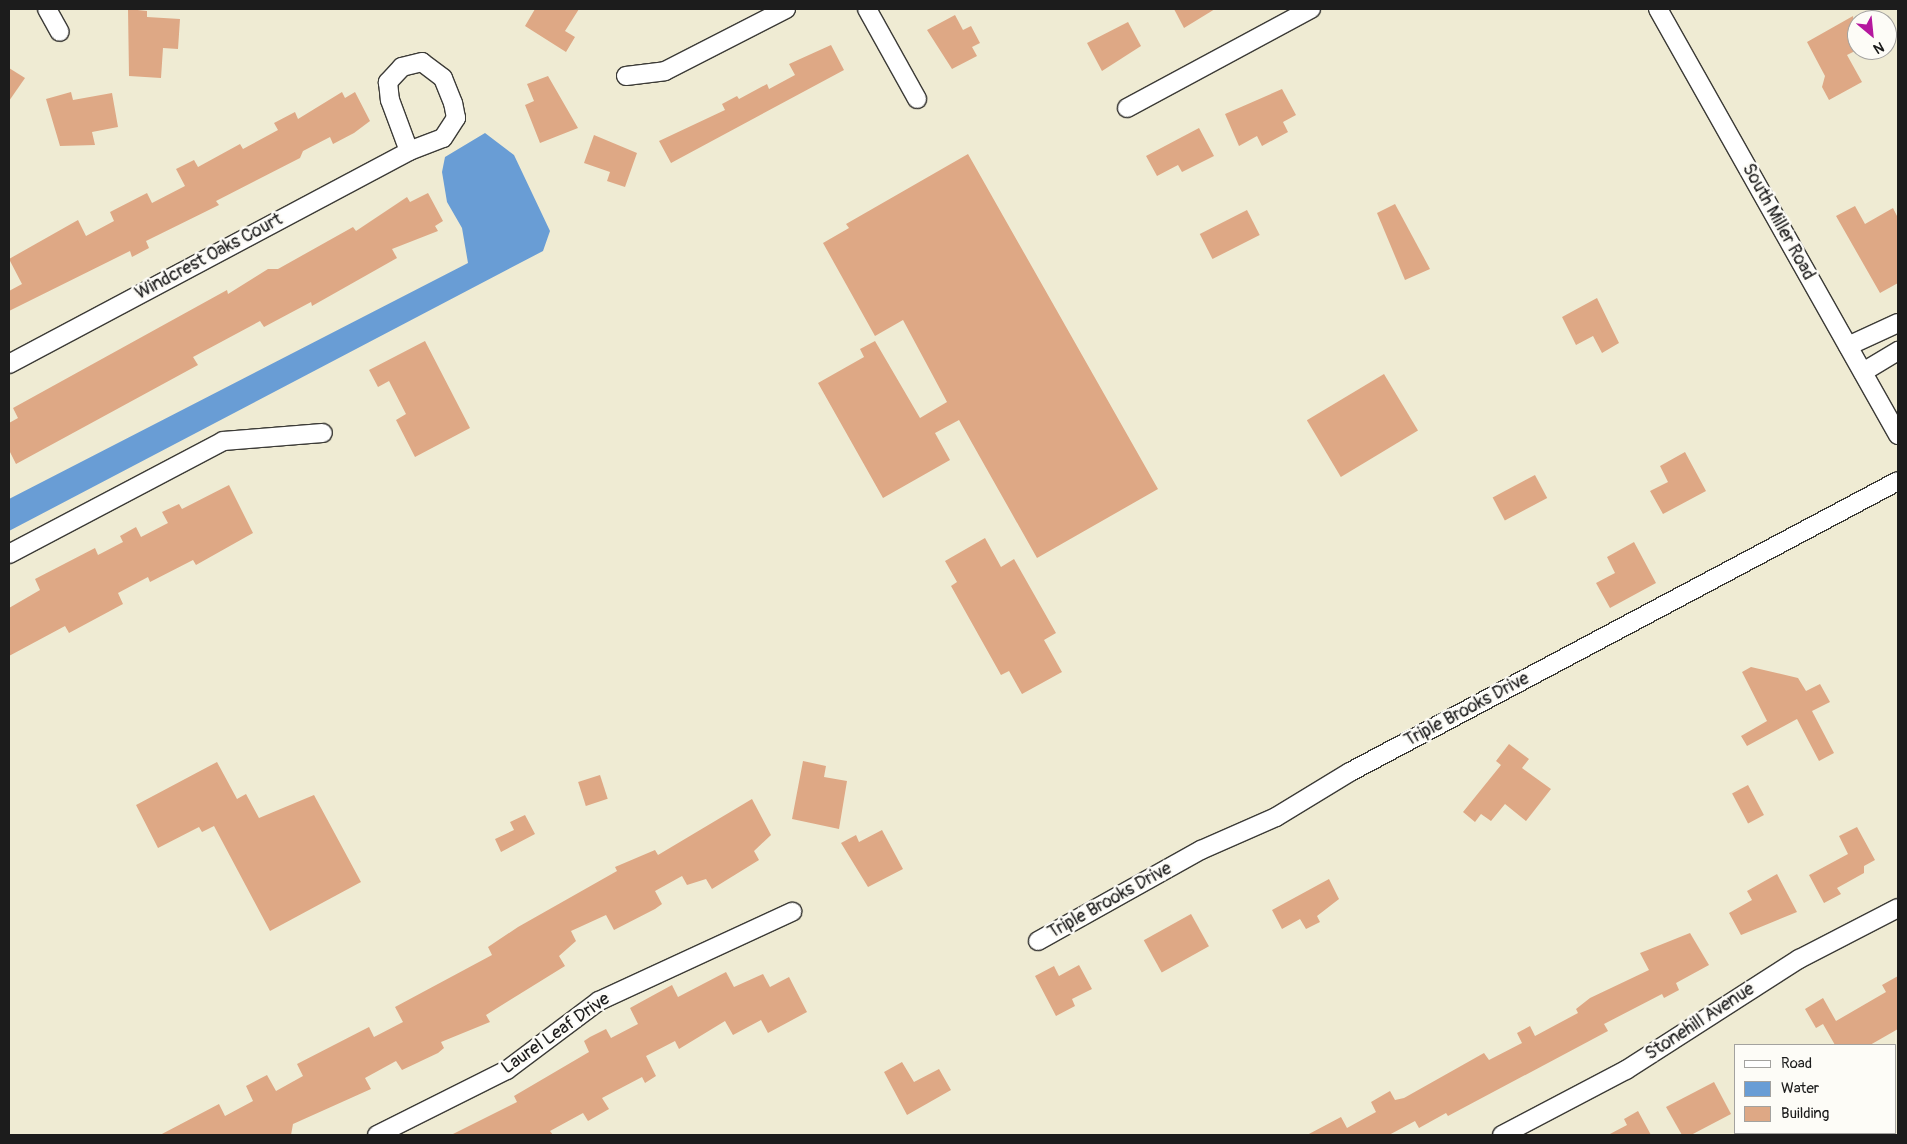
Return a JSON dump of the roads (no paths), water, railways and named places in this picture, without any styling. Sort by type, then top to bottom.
[{"type":"street","points":[[47,9],[60,32]]},
{"type":"street","points":[[626,76],[665,72],[786,9]]},
{"type":"street","points":[[867,9],[917,99]]},
{"type":"street","points":[[1127,108],[1309,9]]},
{"type":"street","name":"South Miller Road","points":[[1658,9],[1898,435]]},
{"type":"street","name":"Windcrest Oaks Court","points":[[9,364],[409,151],[444,138],[456,118],[443,78],[422,62],[402,67],[388,82],[409,151]]},
{"type":"street","points":[[1848,346],[1898,323]]},
{"type":"street","points":[[1863,372],[1898,351]]},
{"type":"street","points":[[9,554],[223,441],[322,433]]},
{"type":"street","name":"Triple Brooks Drive","points":[[1038,941],[1201,850],[1276,817],[1350,772],[1898,482]]},
{"type":"street","name":"Stonehill Avenue","points":[[1502,1135],[1626,1070],[1799,959],[1898,908]]},
{"type":"street","name":"Laurel Leaf Drive","points":[[377,1135],[507,1070],[600,1001],[792,912]]},
{"type":"water","points":[[485,133],[514,155],[550,231],[543,251],[9,531],[9,499],[468,263],[462,228],[447,202],[442,172],[445,157]]}]
